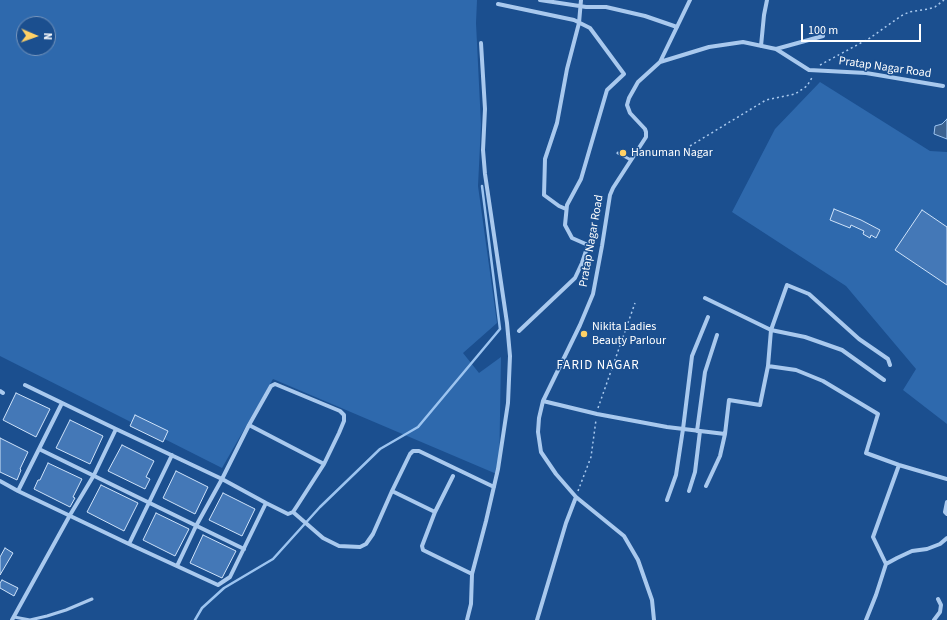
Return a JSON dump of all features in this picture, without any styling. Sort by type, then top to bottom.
[{"type":"street","points":[[540,0],[581,6],[606,7],[645,16],[677,28]]},
{"type":"street","points":[[566,209],[559,206],[544,195],[545,159],[557,123],[567,69],[579,23],[581,0]]},
{"type":"street","points":[[660,62],[690,0]]},
{"type":"street","points":[[761,46],[767,0]]},
{"type":"street","points":[[498,4],[574,20],[590,28],[624,74],[607,90],[581,179],[566,209],[564,225],[572,238],[588,244],[582,263],[575,278],[519,331]]},
{"type":"street","points":[[776,49],[823,36]]},
{"type":"street","name":"Pratap Nagar Road","points":[[654,620],[652,600],[638,560],[624,536],[576,497],[556,474],[541,452],[538,432],[542,401],[580,325],[593,294],[610,195],[646,137],[645,129],[630,113],[627,105],[629,98],[638,82],[660,62],[709,47],[743,42],[776,49],[809,70],[866,73],[943,86]]},
{"type":"street","points":[[467,620],[471,604],[472,574],[498,469],[508,403],[510,356],[507,323],[485,174],[483,150],[485,109],[481,43]]},
{"type":"street","points":[[706,486],[720,456],[725,434],[729,400],[760,406],[768,366],[771,330],[787,285],[808,294],[859,339],[888,359],[890,365]]},
{"type":"street","points":[[705,298],[771,330],[805,337],[842,350],[884,380]]},
{"type":"street","points":[[667,500],[676,475],[692,356],[708,317]]},
{"type":"street","points":[[689,491],[695,472],[705,372],[717,335]]},
{"type":"street","points":[[768,366],[796,370],[823,381],[878,414],[866,454],[947,479]]},
{"type":"street","points":[[25,385],[222,479],[288,514],[293,512],[324,464],[344,421],[344,415],[340,411],[275,384],[271,386],[249,425],[222,479],[196,526],[177,566]]},
{"type":"street","points":[[542,401],[596,414],[667,427],[725,434]]},
{"type":"street","points":[[18,491],[62,403]]},
{"type":"street","points":[[249,425],[324,464]]},
{"type":"street","points":[[13,618],[94,475],[116,429]]},
{"type":"street","points":[[40,449],[244,549]]},
{"type":"street","points":[[293,512],[316,533],[339,546],[360,547],[366,544],[373,534],[392,491],[410,454],[413,451],[419,451],[494,487]]},
{"type":"street","points":[[129,544],[172,455]]},
{"type":"street","points":[[886,564],[873,537],[899,465]]},
{"type":"street","points":[[453,476],[435,512],[422,546],[423,550],[472,574]]},
{"type":"street","points":[[0,481],[129,544],[218,585],[230,577],[266,503]]},
{"type":"street","points":[[392,491],[435,512]]},
{"type":"street","points":[[537,620],[566,523],[576,497]]},
{"type":"street","points":[[947,502],[945,512],[947,514]]},
{"type":"street","points":[[866,620],[886,564],[912,551],[927,549],[940,544],[947,538]]},
{"type":"street","points":[[934,620],[940,612],[941,605],[938,599]]},
{"type":"lane","points":[[618,153],[631,160]]},
{"type":"lane","points":[[13,618],[30,620],[47,616],[92,599]]},
{"type":"path","points":[[809,70],[870,38],[905,14],[935,7],[944,0]]},
{"type":"path","points":[[690,146],[766,100],[795,94],[807,86],[817,70]]},
{"type":"path","points":[[576,497],[591,456],[596,414],[635,303]]},
{"type":"shaded area","points":[[0,0],[477,0],[476,23],[481,125],[478,186],[497,323],[463,353],[479,373],[501,357],[499,475],[273,379],[222,468],[0,356]]},
{"type":"shaded area","points":[[820,82],[930,151],[947,152],[947,424],[903,390],[916,369],[846,286],[732,212],[775,129]]},
{"type":"shaded area","points":[[947,119],[947,139],[934,134],[935,126],[942,124]]},
{"type":"building","points":[[834,209],[861,220],[880,230],[876,238],[871,235],[870,238],[863,234],[864,231],[851,225],[850,228],[830,220]]},
{"type":"building","points":[[922,210],[947,227],[947,285],[895,250]]},
{"type":"building","points":[[16,393],[50,409],[36,437],[3,420]]},
{"type":"building","points":[[135,415],[168,431],[163,442],[130,426]]},
{"type":"building","points":[[70,420],[103,436],[90,464],[56,448]]},
{"type":"building","points":[[0,438],[28,452],[20,469],[21,470],[17,480],[0,472]]},
{"type":"building","points":[[122,445],[154,461],[146,477],[150,479],[145,489],[108,471]]},
{"type":"building","points":[[48,463],[82,479],[70,507],[34,489]]},
{"type":"building","points":[[176,471],[208,487],[195,514],[163,498]]},
{"type":"building","points":[[101,485],[138,503],[124,531],[87,512]]},
{"type":"building","points":[[223,493],[255,509],[242,536],[209,520]]},
{"type":"building","points":[[156,513],[189,529],[175,556],[143,540]]},
{"type":"building","points":[[203,535],[236,551],[222,578],[190,563]]},
{"type":"building","points":[[5,548],[13,553],[0,575],[0,557]]},
{"type":"building","points":[[2,580],[18,588],[14,596],[0,588],[0,583]]},
{"type":"waterway","points":[[195,620],[202,608],[224,588],[273,559],[320,507],[380,449],[418,427],[500,329],[482,186]]},
{"type":"place","name":"Hanuman Nagar","points":[[623,153]]},
{"type":"place","name":"Nikita Ladies Beauty Parlour","points":[[584,334]]},
{"type":"district","name":"FARID NAGAR","points":[[598,366]]}]
